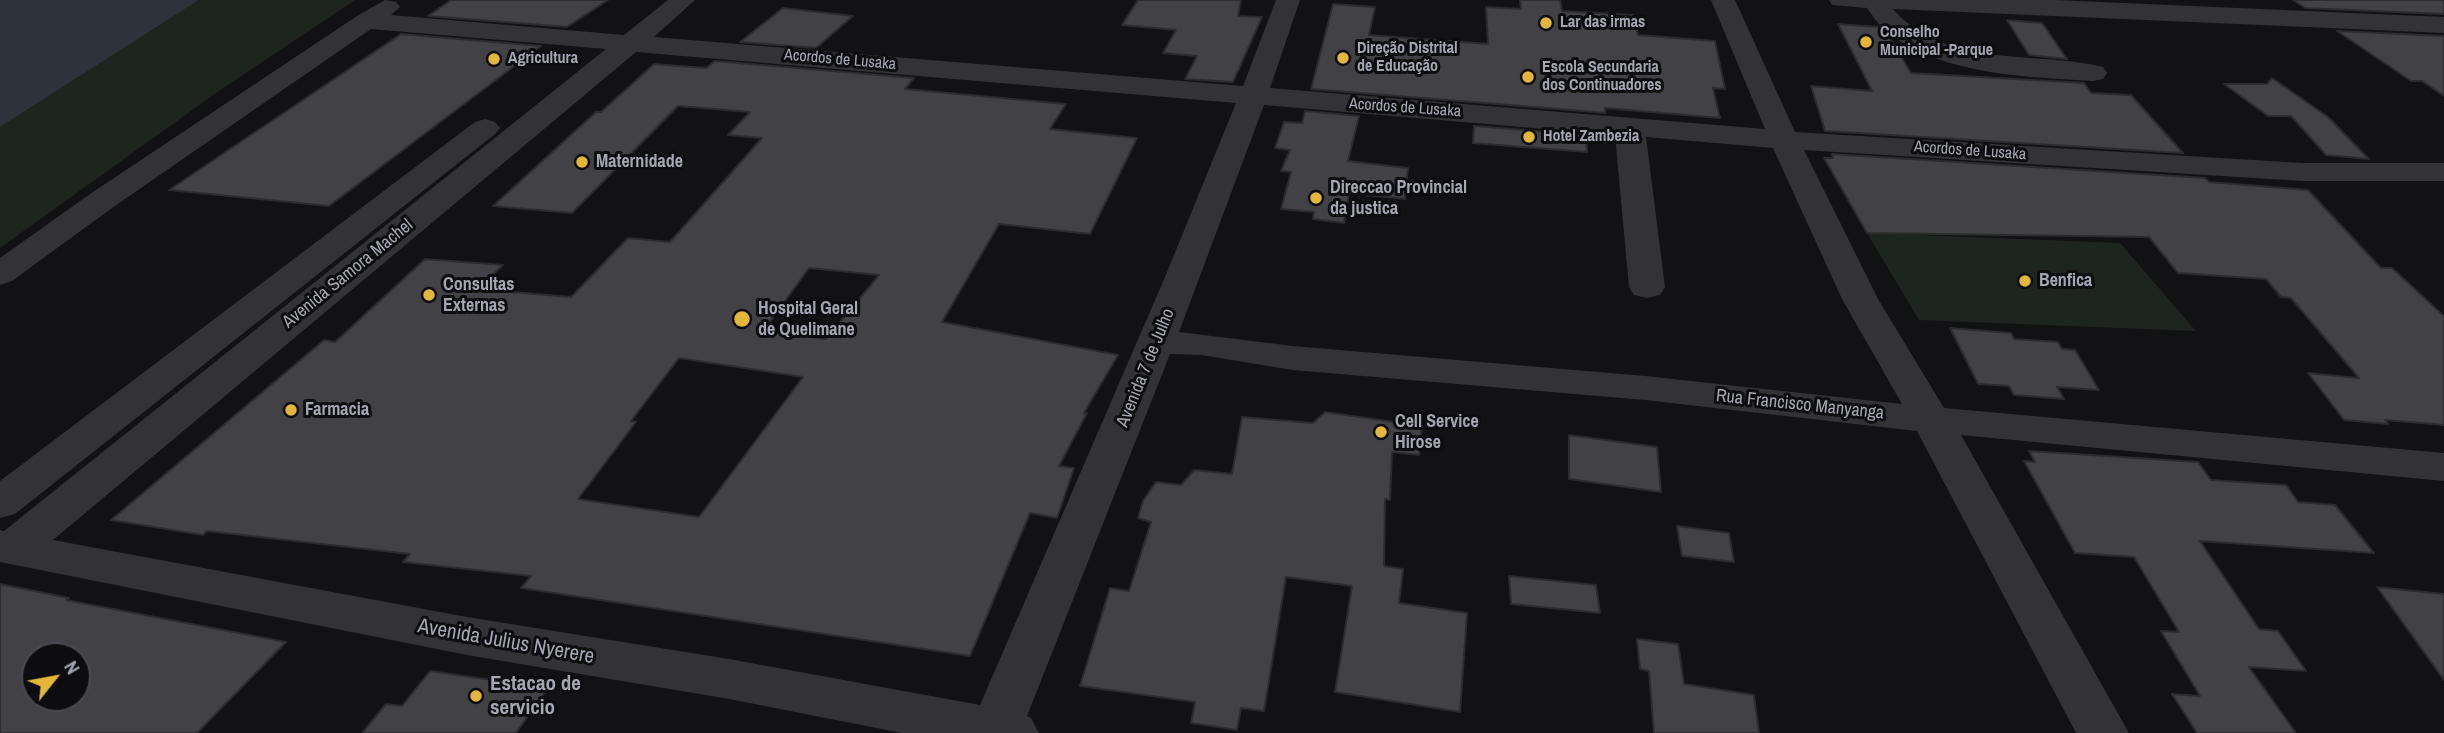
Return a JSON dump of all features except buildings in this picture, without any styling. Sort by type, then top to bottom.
[{"type":"street","points":[[0,274],[101,201],[397,0]]},
{"type":"street","name":"Avenida Samora Machel","points":[[4,532],[458,150],[594,38],[649,0]]},
{"type":"street","name":"Avenida Samora Machel","points":[[4,532],[683,0]]},
{"type":"street","name":"Avenida 7 de Julho","points":[[1001,732],[1254,95],[1288,0]]},
{"type":"street","points":[[1723,0],[1784,140],[1860,299],[1931,419],[2103,733]]},
{"type":"street","points":[[1841,0],[2444,25]]},
{"type":"street","points":[[1875,2],[1889,20],[1921,42],[1989,62],[2093,72]]},
{"type":"street","name":"Acordos de Lusaka","points":[[366,21],[594,38],[1784,140],[2303,172],[2444,172]]},
{"type":"street","points":[[1629,127],[1639,196],[1647,287]]},
{"type":"street","name":"Rua Francisco Manyanga","points":[[1157,342],[1201,344],[1293,358],[1645,388],[1807,408],[2444,467]]},
{"type":"street","name":"Avenida Julius Nyerere","points":[[4,532],[467,636],[729,680],[1001,732]]},
{"type":"shaded area","points":[[0,0],[199,0],[0,127]]},
{"type":"shaded area","points":[[199,0],[355,0],[216,93],[0,248],[0,127]]},
{"type":"shaded area","name":"Benfica","points":[[1867,233],[2120,243],[2196,331],[1919,320]]},
{"type":"place","name":"Lar das irmas","points":[[1546,23]]},
{"type":"place","name":"Conselho Municipal -Parque","points":[[1866,42]]},
{"type":"place","name":"Direção Distrital de Educação","points":[[1343,58]]},
{"type":"place","name":"Agricultura","points":[[494,59]]},
{"type":"place","name":"Escola Secundaria dos Continuadores","points":[[1528,77]]},
{"type":"place","name":"Hotel Zambezia","points":[[1529,137]]},
{"type":"place","name":"Maternidade","points":[[582,162]]},
{"type":"place","name":"Direccao Provincial da justica","points":[[1316,198]]},
{"type":"place","name":"Benfica","points":[[2025,281]]},
{"type":"place","name":"Consultas Externas","points":[[429,295]]},
{"type":"place","name":"Hospital Geral de Quelimane","points":[[742,319]]},
{"type":"place","name":"Farmacia","points":[[291,410]]},
{"type":"place","name":"Cell Service Hirose","points":[[1381,432]]},
{"type":"place","name":"Estacao de servicio","points":[[476,696]]}]
